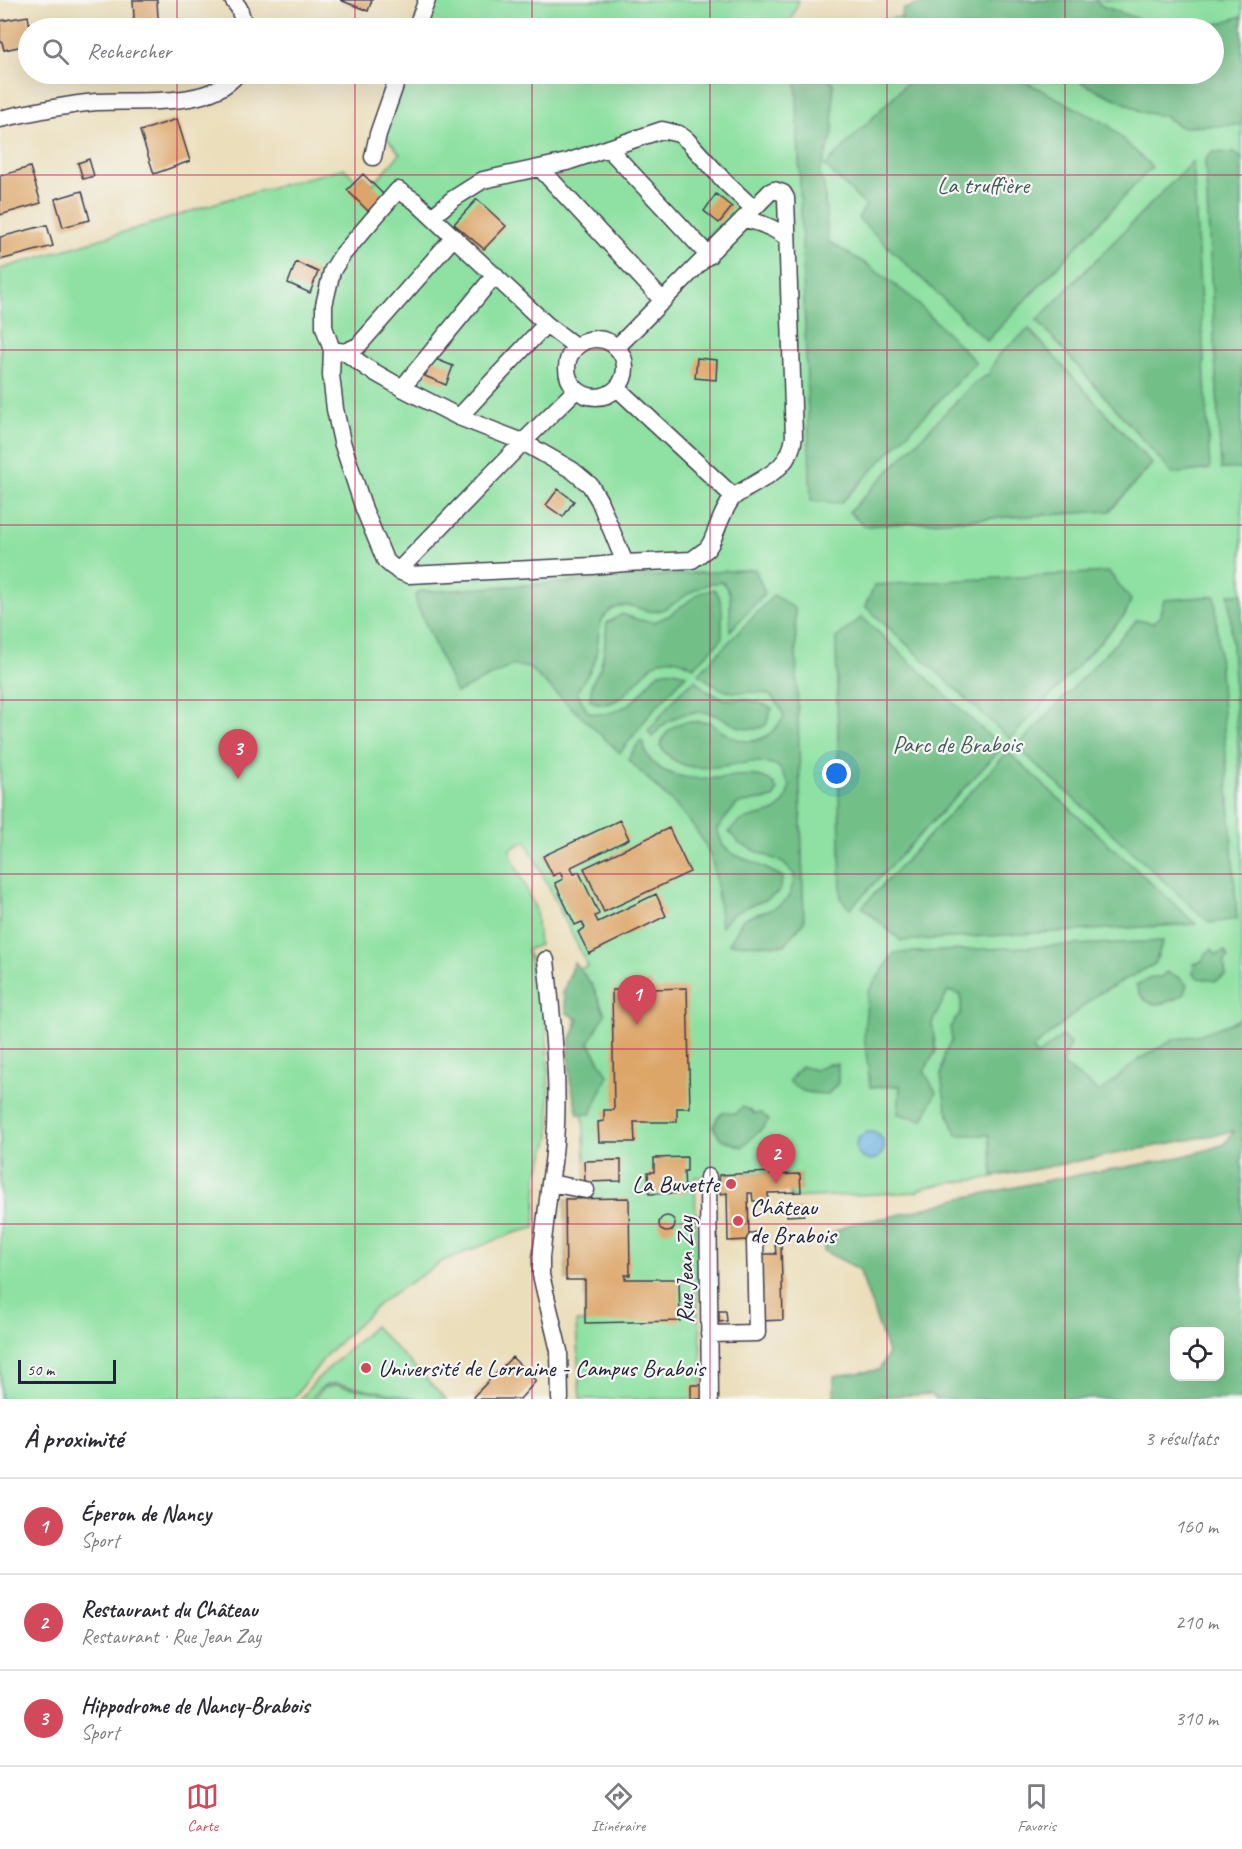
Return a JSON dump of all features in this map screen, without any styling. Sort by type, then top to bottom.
[{"type":"street","points":[[233,0],[242,18]]},
{"type":"street","points":[[420,18],[427,0]]},
{"type":"street","points":[[0,118],[95,102],[164,100],[194,96],[227,84]]},
{"type":"street","points":[[373,157],[378,134],[396,84]]},
{"type":"street","points":[[432,217],[453,199],[483,180],[567,162],[663,130],[679,134],[687,140],[726,183],[755,221],[777,230],[787,238]]},
{"type":"street","points":[[609,149],[709,256]]},
{"type":"street","points":[[540,168],[663,301]]},
{"type":"street","points":[[575,346],[546,324],[415,201],[398,190],[342,255],[332,270],[324,305],[324,327],[339,351],[402,388],[459,417],[523,442],[572,470],[590,485],[599,500],[625,563]]},
{"type":"street","points":[[339,351],[331,375],[334,408],[342,442],[364,510],[385,560],[398,571],[409,575],[420,575],[692,560],[707,549],[711,543],[730,501],[777,469],[785,462],[793,448],[795,437],[786,198],[783,193],[774,190],[770,192],[617,347]]},
{"type":"street","points":[[339,351],[358,346],[454,237]]},
{"type":"street","points":[[402,388],[495,275]]},
{"type":"street","points":[[459,417],[546,324]]},
{"type":"street","points":[[596,338],[611,342],[617,347],[625,363],[625,372],[617,388],[602,397],[584,395],[576,390],[569,380],[566,369],[568,357],[575,346],[596,338]]},
{"type":"street","points":[[617,388],[734,497]]},
{"type":"street","points":[[398,571],[576,390]]},
{"type":"street","points":[[546,960],[556,1056],[557,1103],[555,1155],[541,1257],[541,1275],[559,1351],[560,1399]]},
{"type":"street","name":"Rue Jean Zay","points":[[708,1177],[710,1399]]},
{"type":"street","points":[[550,1183],[586,1190]]},
{"type":"street","points":[[709,1334],[757,1333],[755,1240]]},
{"type":"green space","points":[[434,0],[799,0],[792,18],[428,18]]},
{"type":"green space","points":[[935,0],[1095,0],[1102,6],[1136,18],[901,18],[903,9]]},
{"type":"green space","name":"Parc de Brabois","points":[[974,0],[1242,0],[1242,1128],[988,1178],[935,1185],[918,1190],[918,1192],[790,1198],[790,1192],[801,1191],[800,1174],[770,1175],[769,1172],[695,1177],[698,1320],[700,1321],[703,1399],[580,1399],[576,1322],[585,1322],[585,1280],[566,1280],[565,1199],[586,1198],[584,1130],[571,969],[588,967],[526,841],[510,849],[536,910],[539,945],[527,950],[540,991],[547,1032],[550,1138],[537,1176],[535,1228],[514,1233],[443,1261],[382,1301],[327,1354],[293,1399],[0,1399],[0,269],[225,200],[344,168],[356,180],[363,174],[373,184],[400,154],[384,134],[403,84],[1224,84],[1224,18],[895,18]]},
{"type":"green space","points":[[1242,16],[1242,125],[1181,127],[1164,116],[1141,112],[1084,84],[1224,84],[1224,22]]},
{"type":"green space","points":[[796,84],[833,84],[833,133],[819,175],[824,185],[828,241],[868,265],[911,297],[976,362],[841,503],[811,501]]},
{"type":"green space","name":"La truffière","points":[[906,84],[1030,84],[1108,125],[1152,167],[987,341],[858,218],[866,206],[825,166]]},
{"type":"green space","points":[[1212,152],[1235,153],[1242,159],[1242,469],[1221,469],[1205,160]]},
{"type":"green space","points":[[1193,161],[1210,469],[1173,474],[1037,320]]},
{"type":"green space","points":[[1029,329],[1152,464],[1110,511],[864,526],[849,512],[974,383],[988,375],[998,355]]},
{"type":"green space","points":[[755,569],[765,593],[730,631],[730,594],[723,582],[697,589],[661,610],[650,611],[626,605],[606,615],[600,627],[595,660],[577,692],[588,712],[603,714],[625,707],[638,697],[654,677],[662,671],[680,672],[686,675],[654,709],[620,753],[529,668],[513,665],[456,693],[415,596],[420,591]]},
{"type":"green space","points":[[1109,572],[1131,600],[1125,615],[1010,739],[865,606],[875,585]]},
{"type":"green space","points":[[714,589],[722,606],[722,639],[694,667],[674,659],[662,660],[653,665],[621,698],[611,703],[601,704],[590,700],[592,683],[600,668],[604,652],[607,623],[622,614],[654,622],[668,616],[700,593]]},
{"type":"green space","points":[[1229,594],[1242,594],[1242,821]]},
{"type":"green space","points":[[774,595],[795,609],[804,922],[785,945],[729,944],[743,919],[770,910],[784,902],[793,886],[794,874],[783,863],[740,844],[729,832],[742,821],[767,814],[780,807],[790,786],[777,766],[766,762],[691,767],[669,756],[660,745],[668,731],[686,722],[710,722],[730,736],[749,741],[767,736],[776,728],[784,717],[774,698],[761,692],[727,691],[698,674]]},
{"type":"green space","points":[[1215,596],[1237,919],[1210,923],[1017,747],[1137,620],[1153,623],[1161,616],[1164,600]]},
{"type":"green space","name":"Parc de Brabois","points":[[862,617],[1002,748],[850,909],[841,899],[836,638]]},
{"type":"green space","points":[[695,680],[707,691],[724,699],[743,699],[772,708],[766,725],[749,729],[712,714],[693,712],[666,723],[652,737],[648,731],[680,692]]},
{"type":"green space","points":[[640,741],[644,743],[647,755],[654,764],[674,774],[703,779],[753,776],[772,782],[777,790],[774,798],[737,804],[717,829],[723,846],[735,855],[783,877],[779,892],[733,914],[721,927],[715,875],[710,854],[689,821],[628,759]]},
{"type":"green space","points":[[1008,752],[1196,924],[901,941],[862,907]]},
{"type":"green space","points":[[1163,941],[1155,964],[1098,994],[1032,1049],[1037,1056],[1062,1036],[1070,1044],[1062,1064],[1100,1092],[1139,1059],[1173,1040],[1201,1034],[1236,1021],[1242,1016],[1242,1399],[936,1399],[931,1394],[834,1399],[834,1376],[879,1370],[888,1353],[859,1269],[824,1251],[825,1237],[850,1224],[889,1217],[957,1199],[1196,1153],[1225,1144],[1234,1131],[1021,1172],[993,1175],[989,1135],[957,1135],[946,1108],[941,1076],[944,1054],[952,1040],[950,1027],[961,1012],[961,995],[948,991],[932,1023],[936,1051],[924,1071],[936,1092],[923,1120],[898,1114],[900,1086],[870,1087],[864,1034],[868,992],[894,953]]},
{"type":"green space","points":[[1212,949],[1216,955],[1225,951],[1228,958],[1224,962],[1226,975],[1216,981],[1198,978],[1193,973],[1194,964],[1202,961],[1205,954]]},
{"type":"green space","points":[[574,962],[592,985],[605,1014],[589,1043],[608,1075],[591,1114],[578,1114],[570,1080],[570,1041],[579,1020],[567,1013],[563,993]]},
{"type":"green space","points":[[1166,972],[1178,977],[1187,985],[1183,995],[1162,1003],[1150,1003],[1140,994],[1136,985],[1153,977],[1161,977]]},
{"type":"green space","points":[[827,1064],[838,1064],[838,1083],[828,1094],[802,1091],[789,1081],[801,1066],[815,1070]]},
{"type":"green space","points":[[742,1107],[754,1114],[761,1113],[769,1120],[742,1147],[721,1139],[713,1127],[718,1117],[724,1112],[735,1114]]},
{"type":"green space","name":"Université de Lorraine - Campus Brabois","points":[[374,1326],[446,1399],[418,1399],[335,1383],[321,1388],[312,1399],[300,1399],[317,1379]]},
{"type":"green space","points":[[335,1385],[413,1399],[314,1399],[323,1388]]},
{"type":"water","points":[[870,1132],[880,1136],[884,1146],[880,1156],[870,1160],[860,1156],[856,1146],[860,1136]]},
{"type":"building","points":[[133,0],[157,0],[158,18],[134,18]]},
{"type":"building","points":[[340,0],[372,0],[368,11]]},
{"type":"building","points":[[28,16],[28,18],[18,18],[18,47],[4,50],[0,42],[0,21]]},
{"type":"building","points":[[177,119],[190,161],[154,174],[140,131]]},
{"type":"building","points":[[89,159],[94,176],[83,179],[78,163]]},
{"type":"building","points":[[30,167],[41,203],[0,215],[0,176]]},
{"type":"building","points":[[363,174],[384,195],[368,211],[347,190]]},
{"type":"building","points":[[82,191],[90,220],[63,227],[55,199]]},
{"type":"building","points":[[716,194],[732,207],[719,223],[704,211]]},
{"type":"building","points":[[477,199],[506,226],[484,249],[454,224]]},
{"type":"building","points":[[47,225],[53,246],[0,260],[0,237]]},
{"type":"building","points":[[296,262],[318,272],[310,293],[288,283]]},
{"type":"building","points":[[433,358],[453,366],[446,385],[425,376]]},
{"type":"building","points":[[697,358],[717,360],[716,380],[695,378]]},
{"type":"building","points":[[558,489],[574,501],[563,517],[546,505]]},
{"type":"building","points":[[620,820],[629,839],[571,867],[574,874],[579,872],[599,914],[595,916],[598,922],[656,894],[666,916],[589,954],[578,932],[585,928],[582,922],[575,925],[555,883],[563,879],[560,872],[553,876],[543,856]]},
{"type":"building","points":[[669,828],[690,872],[604,912],[584,868]]},
{"type":"building","points":[[652,982],[652,989],[687,988],[690,1108],[677,1108],[677,1122],[634,1122],[635,1142],[599,1142],[598,1122],[604,1121],[604,1110],[614,1110],[612,990],[636,990],[635,983]]},
{"type":"building","points":[[687,1157],[687,1171],[684,1171],[685,1193],[649,1194],[648,1172],[654,1172],[654,1158]]},
{"type":"building","points":[[621,1160],[621,1181],[585,1182],[584,1161]]},
{"type":"building","name":"Château de Brabois","points":[[770,1172],[770,1175],[800,1174],[801,1192],[768,1193],[768,1201],[753,1201],[752,1193],[748,1193],[749,1240],[728,1241],[727,1193],[720,1194],[719,1175]]},
{"type":"building","points":[[629,1198],[630,1275],[625,1275],[625,1279],[679,1279],[680,1321],[585,1323],[585,1280],[566,1280],[565,1199]]},
{"type":"building","points":[[787,1209],[804,1209],[804,1215],[787,1216]]},
{"type":"building","points":[[667,1216],[673,1218],[675,1224],[673,1230],[667,1232],[661,1230],[659,1224],[661,1218]]},
{"type":"building","points":[[775,1244],[781,1244],[783,1320],[760,1321],[758,1254],[776,1254]]},
{"type":"building","points":[[719,1311],[726,1311],[727,1321],[719,1322]]},
{"type":"building","points":[[512,1357],[536,1381],[520,1399],[476,1399],[473,1397]]},
{"type":"building","points":[[691,1385],[703,1385],[703,1399],[691,1399]]},
{"type":"place","name":"Hippodrome de Nancy-Brabois","points":[[238,779]]},
{"type":"place","name":"Éperon de Nancy","points":[[637,1025]]},
{"type":"place","name":"La Buvette","points":[[731,1184]]},
{"type":"place","name":"Restaurant du Château","points":[[776,1184]]},
{"type":"place","name":"Château de Brabois","points":[[738,1221]]},
{"type":"place","name":"Université de Lorraine - Campus Brabois","points":[[366,1368]]}]
